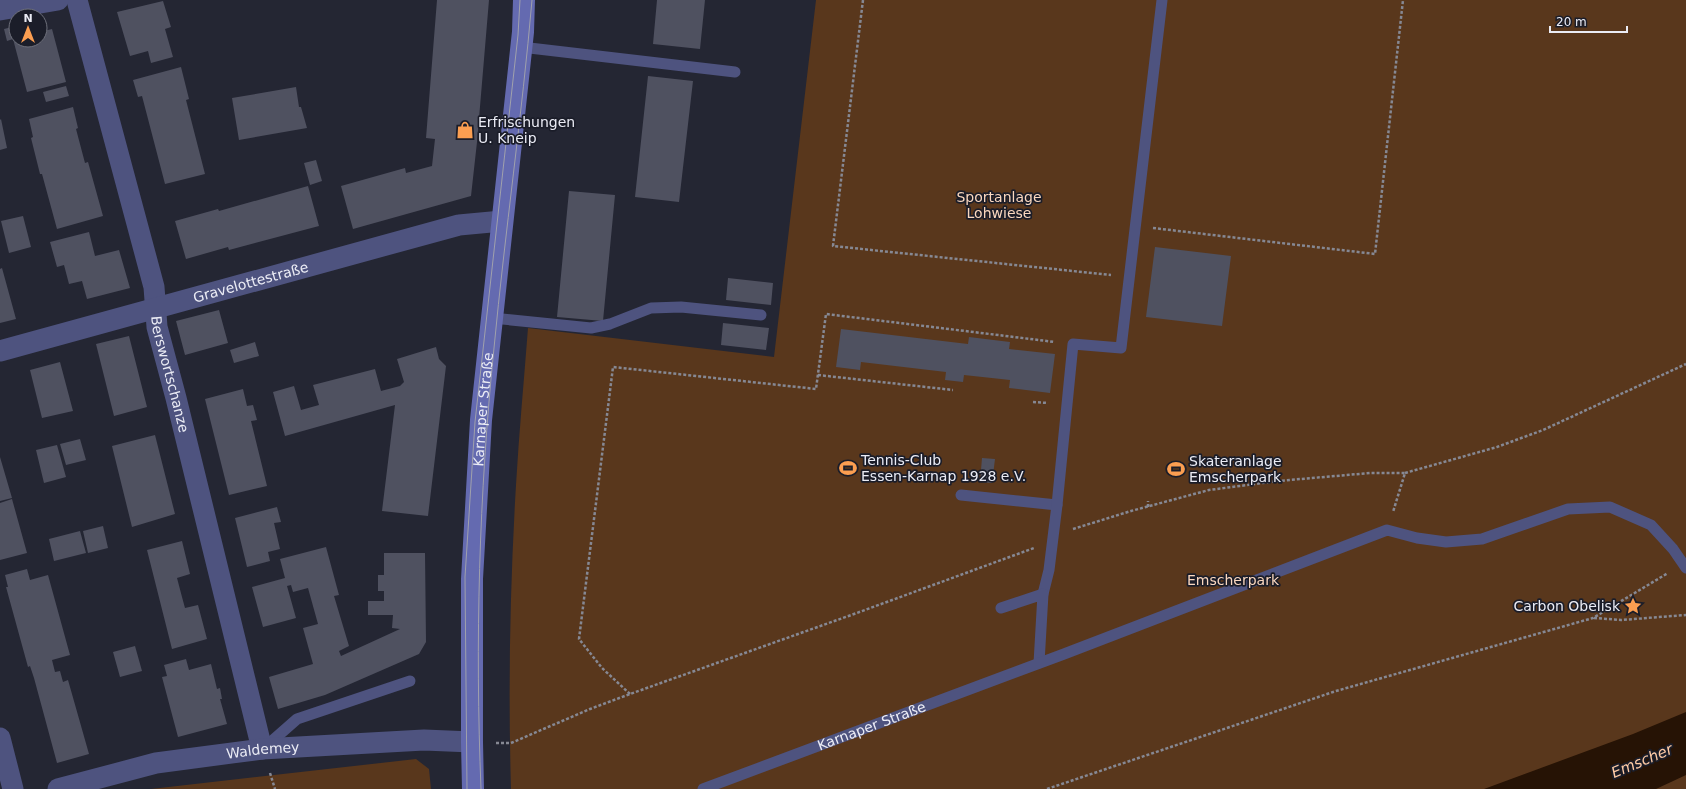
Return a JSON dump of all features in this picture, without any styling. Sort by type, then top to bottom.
[{"type":"main road","name":"Karnaper Straße","points":[[473,789],[472,579],[481,420],[522,40],[524,0]]},
{"type":"main road","name":"Karnaper Straße","points":[[522,40],[530,0]]},
{"type":"street","points":[[0,10],[58,0]]},
{"type":"street","name":"Berswortschanze","points":[[77,0],[154,287],[157,328],[176,398],[262,749]]},
{"type":"street","name":"Gravelottestraße","points":[[0,350],[156,309],[459,225],[502,221]]},
{"type":"street","points":[[0,738],[14,789]]},
{"type":"street","name":"Waldemey","points":[[58,789],[156,763],[262,749],[424,740],[472,742]]},
{"type":"lane","points":[[1039,663],[1043,594],[1049,570],[1053,539],[1073,344],[1121,348],[1162,0]]},
{"type":"lane","points":[[522,40],[735,72]]},
{"type":"lane","points":[[492,318],[591,328],[610,324],[651,308],[681,307],[761,315]]},
{"type":"lane","points":[[961,495],[1057,505]]},
{"type":"lane","points":[[1387,530],[1416,538],[1446,542],[1482,539],[1568,509],[1610,507],[1651,524],[1673,549],[1685,566]]},
{"type":"lane","name":"Karnaper Straße","points":[[703,789],[1387,530]]},
{"type":"lane","points":[[1001,608],[1043,594]]},
{"type":"lane","points":[[262,749],[297,719],[410,681]]},
{"type":"path","points":[[862,0],[833,246],[1130,276]]},
{"type":"path","points":[[1136,226],[1375,254],[1403,0]]},
{"type":"path","points":[[630,694],[602,668],[579,640],[613,368],[816,389],[826,314],[1073,344]]},
{"type":"path","points":[[472,742],[511,743],[590,709],[1039,546],[1075,528],[1131,510],[1148,507],[1209,490],[1278,481],[1370,473],[1405,474],[1497,447],[1543,430],[1686,364]]},
{"type":"path","points":[[818,375],[953,390]]},
{"type":"path","points":[[1387,530],[1405,474]]},
{"type":"path","points":[[1148,501],[1148,507]]},
{"type":"path","points":[[1048,789],[1336,691],[1593,618],[1685,566]]},
{"type":"path","points":[[1593,618],[1621,620],[1686,615]]},
{"type":"green space","points":[[816,0],[1686,0],[1686,789],[511,789],[510,637],[512,561],[517,465],[528,328],[774,357]]},
{"type":"green space","points":[[416,759],[429,769],[431,789],[151,789]]},
{"type":"water","name":"Emscher","points":[[1686,712],[1686,775],[1656,789],[1484,789],[1633,734]]},
{"type":"building","points":[[437,0],[489,0],[471,196],[353,229],[341,186],[405,168],[406,173],[432,166],[435,139],[426,138]]},
{"type":"building","points":[[657,0],[705,0],[700,49],[653,44]]},
{"type":"building","points":[[163,1],[171,27],[165,29],[173,57],[151,63],[148,51],[130,56],[117,12]]},
{"type":"building","points":[[8,28],[7,41],[4,29]]},
{"type":"building","points":[[52,29],[66,82],[27,92],[15,48],[48,48],[48,30]]},
{"type":"building","points":[[181,67],[189,99],[186,100],[205,174],[165,184],[142,96],[138,97],[133,80]]},
{"type":"building","points":[[648,76],[693,81],[679,202],[635,197]]},
{"type":"building","points":[[66,86],[69,96],[46,102],[43,92]]},
{"type":"building","points":[[296,87],[299,107],[301,107],[307,128],[239,140],[232,98]]},
{"type":"building","points":[[73,107],[78,128],[76,129],[85,163],[88,162],[103,216],[57,229],[42,174],[40,174],[31,138],[33,137],[29,119]]},
{"type":"building","points":[[1,119],[7,148],[0,150],[0,120]]},
{"type":"building","points":[[316,160],[322,181],[310,185],[304,163]]},
{"type":"building","points":[[308,186],[319,226],[229,250],[228,247],[186,259],[175,221],[218,209],[219,211]]},
{"type":"building","points":[[569,191],[615,195],[603,321],[557,317]]},
{"type":"building","points":[[23,216],[31,247],[9,253],[1,221]]},
{"type":"building","points":[[89,232],[95,256],[119,250],[130,288],[87,299],[82,281],[69,284],[64,265],[57,267],[50,242]]},
{"type":"building","points":[[1155,247],[1231,256],[1222,326],[1146,317]]},
{"type":"building","points":[[2,268],[16,319],[0,323],[0,269]]},
{"type":"building","points":[[728,278],[773,283],[771,305],[726,300]]},
{"type":"building","points":[[219,310],[228,343],[185,355],[176,321]]},
{"type":"building","points":[[723,323],[769,328],[766,350],[721,345]]},
{"type":"building","points":[[841,329],[968,344],[969,337],[1010,342],[1009,349],[1055,354],[1050,393],[1009,388],[1010,380],[964,375],[963,382],[945,380],[946,372],[861,362],[860,370],[836,367]]},
{"type":"building","points":[[129,336],[147,407],[114,416],[96,344]]},
{"type":"building","points":[[255,342],[259,356],[234,363],[230,350]]},
{"type":"building","points":[[436,347],[439,359],[446,366],[428,516],[382,511],[395,405],[285,436],[273,392],[294,386],[301,410],[319,405],[313,385],[375,369],[381,391],[400,386],[404,382],[397,359]]},
{"type":"building","points":[[60,362],[73,411],[42,418],[30,370]]},
{"type":"building","points":[[243,389],[247,406],[253,405],[257,420],[251,421],[267,486],[229,495],[205,399]]},
{"type":"building","points":[[155,435],[175,514],[132,527],[112,446]]},
{"type":"building","points":[[80,439],[86,460],[66,465],[60,444]]},
{"type":"building","points":[[57,445],[66,477],[44,483],[36,450]]},
{"type":"building","points":[[0,457],[12,498],[0,501]]},
{"type":"building","points":[[982,458],[995,459],[992,483],[980,482]]},
{"type":"building","points":[[12,499],[27,553],[0,560],[0,503]]},
{"type":"building","points":[[277,507],[281,522],[274,523],[280,549],[268,552],[270,561],[247,567],[235,518]]},
{"type":"building","points":[[103,526],[108,548],[88,553],[83,531]]},
{"type":"building","points":[[80,531],[86,553],[54,561],[49,539]]},
{"type":"building","points":[[182,541],[190,574],[177,578],[185,608],[198,605],[207,639],[172,649],[147,550]]},
{"type":"building","points":[[326,547],[339,595],[334,596],[349,646],[339,651],[341,656],[400,629],[392,628],[393,615],[368,615],[368,601],[384,601],[384,591],[378,591],[378,575],[384,575],[384,553],[425,553],[426,642],[419,654],[325,695],[278,709],[269,677],[313,664],[303,628],[318,624],[308,588],[293,592],[291,585],[287,586],[296,618],[263,627],[252,587],[285,578],[280,559]]},
{"type":"building","points":[[27,569],[30,580],[48,575],[70,655],[52,660],[55,672],[60,671],[63,682],[68,680],[89,754],[57,763],[34,678],[30,666],[28,667],[6,587],[8,587],[5,575]]},
{"type":"building","points":[[135,646],[142,671],[120,677],[113,652]]},
{"type":"building","points":[[186,659],[189,670],[211,664],[217,689],[220,688],[222,699],[220,699],[227,724],[178,737],[162,677],[167,676],[164,665]]},
{"type":"tram line","points":[[467,789],[465,577],[475,422],[518,35],[520,0]]},
{"type":"tram line","points":[[481,789],[478,679],[480,568],[485,458],[498,304],[532,0]]},
{"type":"place","name":"Erfrischungen U. Kneip","points":[[465,130]]},
{"type":"place","name":"Tennis-Club Essen-Karnap 1928 e.V.","points":[[848,468]]},
{"type":"place","name":"Skateranlage Emscherpark","points":[[1176,469]]},
{"type":"place","name":"Carbon Obelisk","points":[[1633,606]]},
{"type":"park label","name":"Sportanlage Lohwiese","points":[[999,206]]},
{"type":"park label","name":"Emscherpark","points":[[1233,580]]}]
